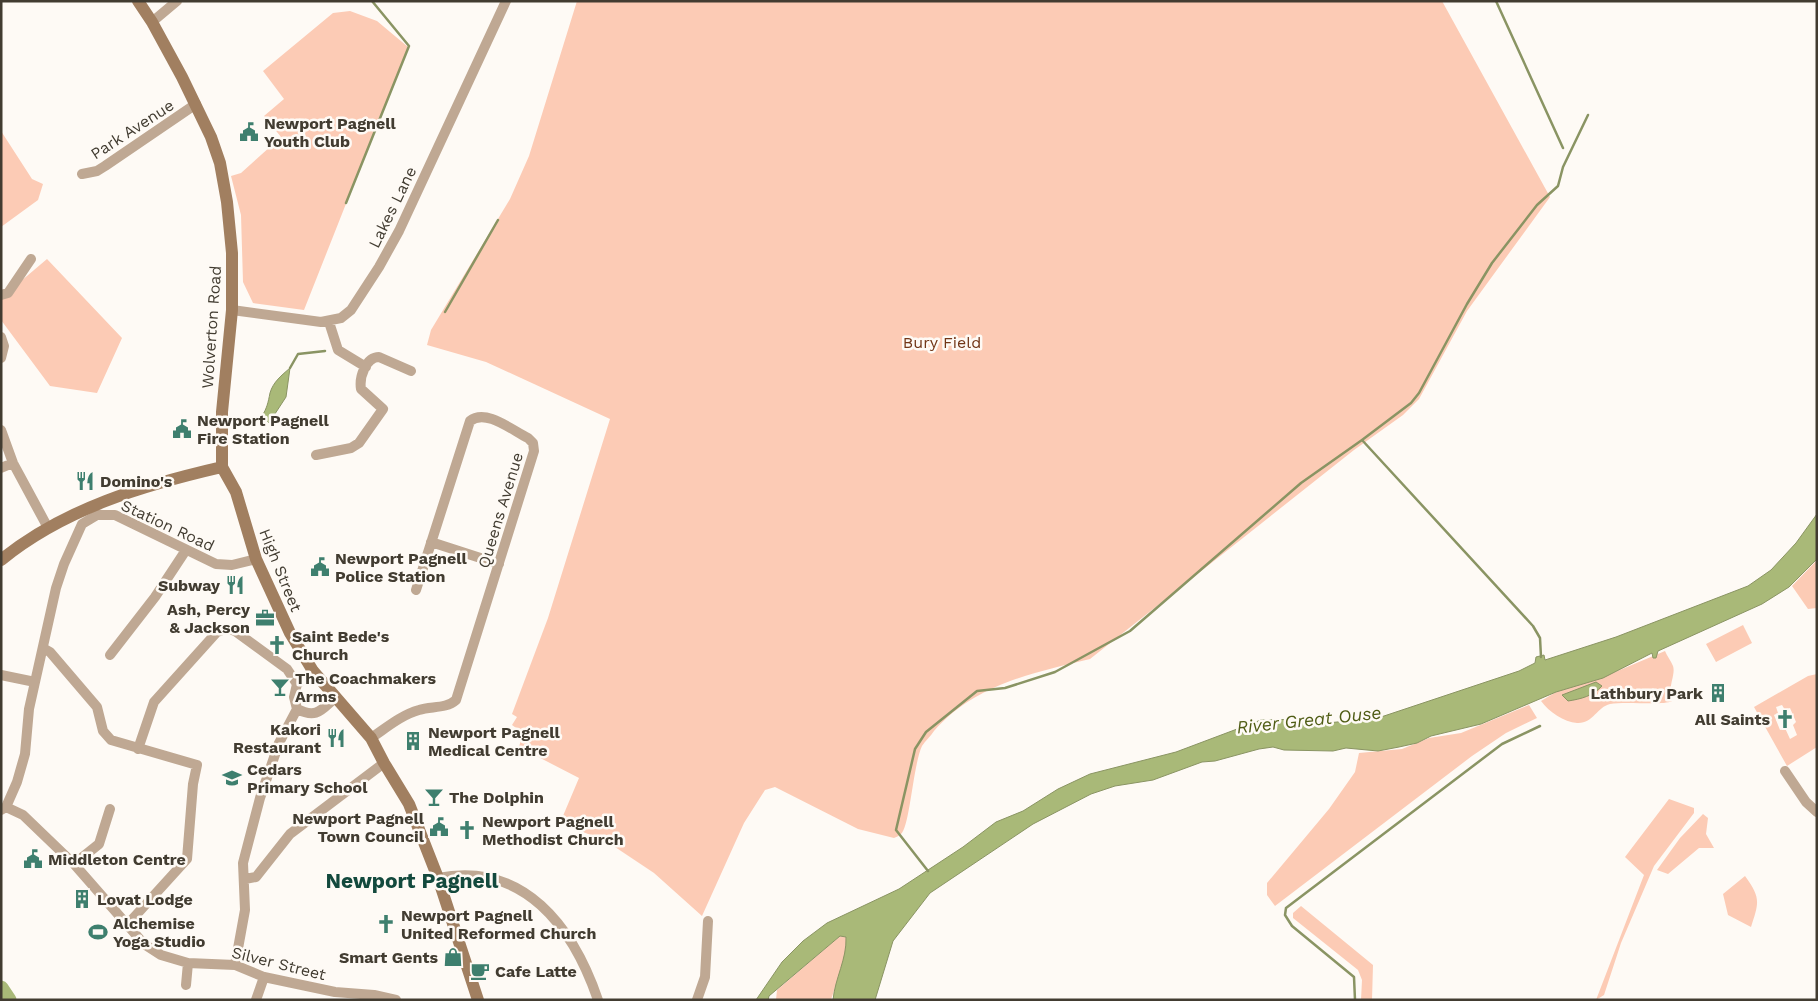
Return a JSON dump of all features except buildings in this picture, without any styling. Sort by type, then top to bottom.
[{"type":"street","name":"Wolverton Road","points":[[138,1],[152,22],[196,104],[211,137],[220,163],[228,202],[232,253],[232,310],[222,412],[222,467]]},
{"type":"street","name":"Lakes Lane","points":[[329,322],[340,318],[351,310],[379,267],[399,231],[506,1]]},
{"type":"street","points":[[152,22],[171,3]]},
{"type":"street","name":"Park Avenue","points":[[82,174],[97,171],[196,104]]},
{"type":"street","points":[[1,295],[8,293],[31,259]]},
{"type":"street","points":[[232,310],[329,322],[338,350],[366,367]]},
{"type":"street","points":[[1,337],[4,346],[1,358]]},
{"type":"street","points":[[316,455],[351,448],[359,443],[383,409],[361,389],[361,377],[370,360],[379,357],[411,371]]},
{"type":"street","name":"Queens Avenue","points":[[371,738],[409,714],[419,710],[452,704],[456,700],[534,451],[532,443],[528,438],[486,417],[476,417],[470,422],[432,542]]},
{"type":"street","points":[[1,430],[13,463],[48,526]]},
{"type":"street","points":[[1,468],[13,463]]},
{"type":"street","points":[[1,560],[48,526],[110,498],[222,467]]},
{"type":"street","name":"High Street","points":[[222,467],[236,492],[256,560],[286,626],[314,671],[371,738],[409,804],[438,878],[478,1000]]},
{"type":"street","name":"Station Road","points":[[3,809],[17,782],[25,754],[29,709],[56,588],[64,564],[82,524],[97,515],[115,515],[216,564],[232,566],[256,560]]},
{"type":"street","points":[[416,590],[432,542],[499,564]]},
{"type":"street","points":[[110,656],[155,597],[186,550]]},
{"type":"street","points":[[138,749],[154,702],[217,632],[227,628],[235,631],[287,669],[297,684]]},
{"type":"street","points":[[43,648],[50,652],[97,707],[103,731],[111,740],[197,764],[193,784],[187,859],[127,925]]},
{"type":"street","points":[[235,965],[245,910],[243,863],[260,798],[279,743],[297,708],[294,697],[297,684],[314,671]]},
{"type":"street","points":[[1,675],[35,682]]},
{"type":"street","points":[[297,708],[307,714],[317,713],[336,697]]},
{"type":"street","points":[[245,879],[256,877],[290,834],[384,763]]},
{"type":"street","points":[[1785,771],[1806,802],[1817,812]]},
{"type":"street","name":"Silver Street","points":[[3,809],[24,815],[74,864],[144,944],[161,955],[188,963],[235,965],[264,978],[343,994],[349,992],[396,1000]]},
{"type":"street","points":[[74,864],[99,844],[110,809]]},
{"type":"street","points":[[438,878],[472,876],[496,880],[526,893],[543,906],[566,933],[598,1000]]},
{"type":"street","points":[[697,1000],[705,977],[708,921]]},
{"type":"street","points":[[186,985],[188,963]]},
{"type":"street","points":[[256,1000],[264,978]]},
{"type":"green space","name":"Bury Field","points":[[577,1],[1442,1],[1550,197],[1467,311],[1419,399],[1403,415],[1354,450],[1090,659],[1026,676],[986,691],[950,715],[922,746],[916,767],[907,820],[904,829],[898,836],[894,838],[858,829],[775,787],[765,790],[744,823],[702,916],[654,873],[606,841],[560,823],[579,778],[519,747],[523,733],[512,725],[517,717],[512,714],[548,618],[610,419],[486,362],[427,345],[431,330],[510,199],[529,156]]},
{"type":"green space","points":[[350,11],[377,21],[408,47],[304,310],[253,303],[243,282],[241,215],[231,176],[241,173],[281,137],[264,116],[284,99],[263,71],[333,13]]},
{"type":"green space","points":[[1,131],[32,179],[43,184],[38,200],[1,227]]},
{"type":"green space","points":[[47,259],[122,338],[97,393],[50,386],[1,320],[1,298]]},
{"type":"green space","points":[[1817,560],[1817,608],[1808,609],[1792,586]]},
{"type":"green space","points":[[1743,625],[1752,643],[1716,662],[1706,644]]},
{"type":"green space","points":[[1665,651],[1674,670],[1670,691],[1672,701],[1610,704],[1602,708],[1587,721],[1577,723],[1557,716],[1541,701],[1556,692],[1601,678]]},
{"type":"green space","points":[[1817,674],[1817,747],[1787,766],[1754,707],[1808,676]],"holes":[[[1782,705],[1785,710],[1790,708],[1796,722],[1793,725],[1797,735],[1790,739],[1785,728],[1780,730],[1774,715],[1778,713],[1776,707]]]},
{"type":"green space","points":[[1529,705],[1537,718],[1506,733],[1472,756],[1275,906],[1267,895],[1267,883],[1329,809],[1355,772],[1359,753],[1402,749],[1429,738],[1461,733]]},
{"type":"green space","points":[[1669,799],[1694,808],[1694,813],[1654,866],[1621,943],[1604,995],[1596,1000],[1644,875],[1625,857]]},
{"type":"green space","points":[[1703,814],[1708,818],[1706,834],[1714,848],[1699,848],[1668,874],[1657,870],[1680,838]]},
{"type":"green space","points":[[1745,876],[1754,890],[1757,900],[1756,912],[1751,927],[1728,915],[1723,894]]},
{"type":"green space","points":[[1301,906],[1373,965],[1372,1000],[1361,1000],[1362,980],[1358,970],[1293,918],[1293,913]]},
{"type":"green space","points":[[840,936],[846,937],[847,949],[831,1000],[776,1000],[777,990]]},
{"type":"water","points":[[290,368],[286,397],[269,423],[262,416],[271,389],[278,379]]},
{"type":"water","name":"River Great Ouse","points":[[1817,514],[1817,559],[1789,587],[1762,604],[1658,651],[1656,658],[1653,658],[1652,653],[1603,678],[1556,692],[1481,724],[1431,736],[1417,743],[1378,751],[1346,748],[1333,751],[1284,750],[1273,747],[1259,749],[1215,761],[1202,762],[1153,780],[1115,786],[1091,794],[1033,824],[930,893],[893,941],[875,1000],[833,1000],[846,945],[846,937],[840,936],[769,996],[768,1000],[756,1000],[782,962],[803,941],[827,923],[899,889],[963,847],[996,822],[1023,811],[1058,789],[1090,774],[1176,752],[1261,720],[1308,719],[1327,723],[1378,718],[1519,671],[1535,663],[1536,657],[1544,655],[1545,660],[1616,637],[1748,586],[1771,570],[1796,543]]},
{"type":"water","points":[[1596,682],[1602,686],[1586,696],[1568,701],[1562,695]]},
{"type":"waterway","points":[[346,203],[409,46],[372,1]]},
{"type":"waterway","points":[[1496,1],[1563,148]]},
{"type":"waterway","points":[[1541,657],[1540,638],[1533,626],[1362,440],[1411,403],[1419,393],[1467,304],[1492,263],[1537,205],[1558,186],[1563,167],[1588,115]]},
{"type":"waterway","points":[[445,312],[498,220]]},
{"type":"waterway","points":[[290,368],[298,354],[325,351]]},
{"type":"waterway","points":[[928,871],[896,830],[915,749],[926,732],[977,691],[1005,688],[1055,672],[1130,631],[1301,483],[1362,440]]},
{"type":"waterway","points":[[1355,1000],[1354,977],[1292,926],[1285,915],[1286,908],[1502,744],[1540,726]]},
{"type":"waterway","points":[[1,988],[9,1000]]},
{"type":"place","name":"Newport Pagnell Youth Club","points":[[249,132]]},
{"type":"place","name":"Newport Pagnell Fire Station","points":[[182,429]]},
{"type":"place","name":"Domino's","points":[[85,481]]},
{"type":"place","name":"Newport Pagnell Police Station","points":[[320,567]]},
{"type":"place","name":"Subway","points":[[235,585]]},
{"type":"place","name":"Ash, Percy & Jackson","points":[[265,618]]},
{"type":"place","name":"Saint Bede's Church","points":[[277,645]]},
{"type":"place","name":"The Coachmakers Arms","points":[[280,687]]},
{"type":"place","name":"Lathbury Park","points":[[1718,693]]},
{"type":"place","name":"All Saints","points":[[1785,719]]},
{"type":"place","name":"Kakori Restaurant","points":[[336,738]]},
{"type":"place","name":"Newport Pagnell Medical Centre","points":[[413,741]]},
{"type":"place","name":"Cedars Primary School","points":[[232,778]]},
{"type":"place","name":"The Dolphin","points":[[434,797]]},
{"type":"place","name":"Newport Pagnell Town Council","points":[[439,827]]},
{"type":"place","name":"Newport Pagnell Methodist Church","points":[[467,830]]},
{"type":"place","name":"Middleton Centre","points":[[33,859]]},
{"type":"place","name":"Lovat Lodge","points":[[82,899]]},
{"type":"place","name":"Newport Pagnell United Reformed Church","points":[[386,924]]},
{"type":"place","name":"Alchemise Yoga Studio","points":[[98,932]]},
{"type":"place","name":"Smart Gents","points":[[453,957]]},
{"type":"place","name":"Cafe Latte","points":[[480,971]]},
{"type":"district","name":"Newport Pagnell","points":[[412,881]]}]
